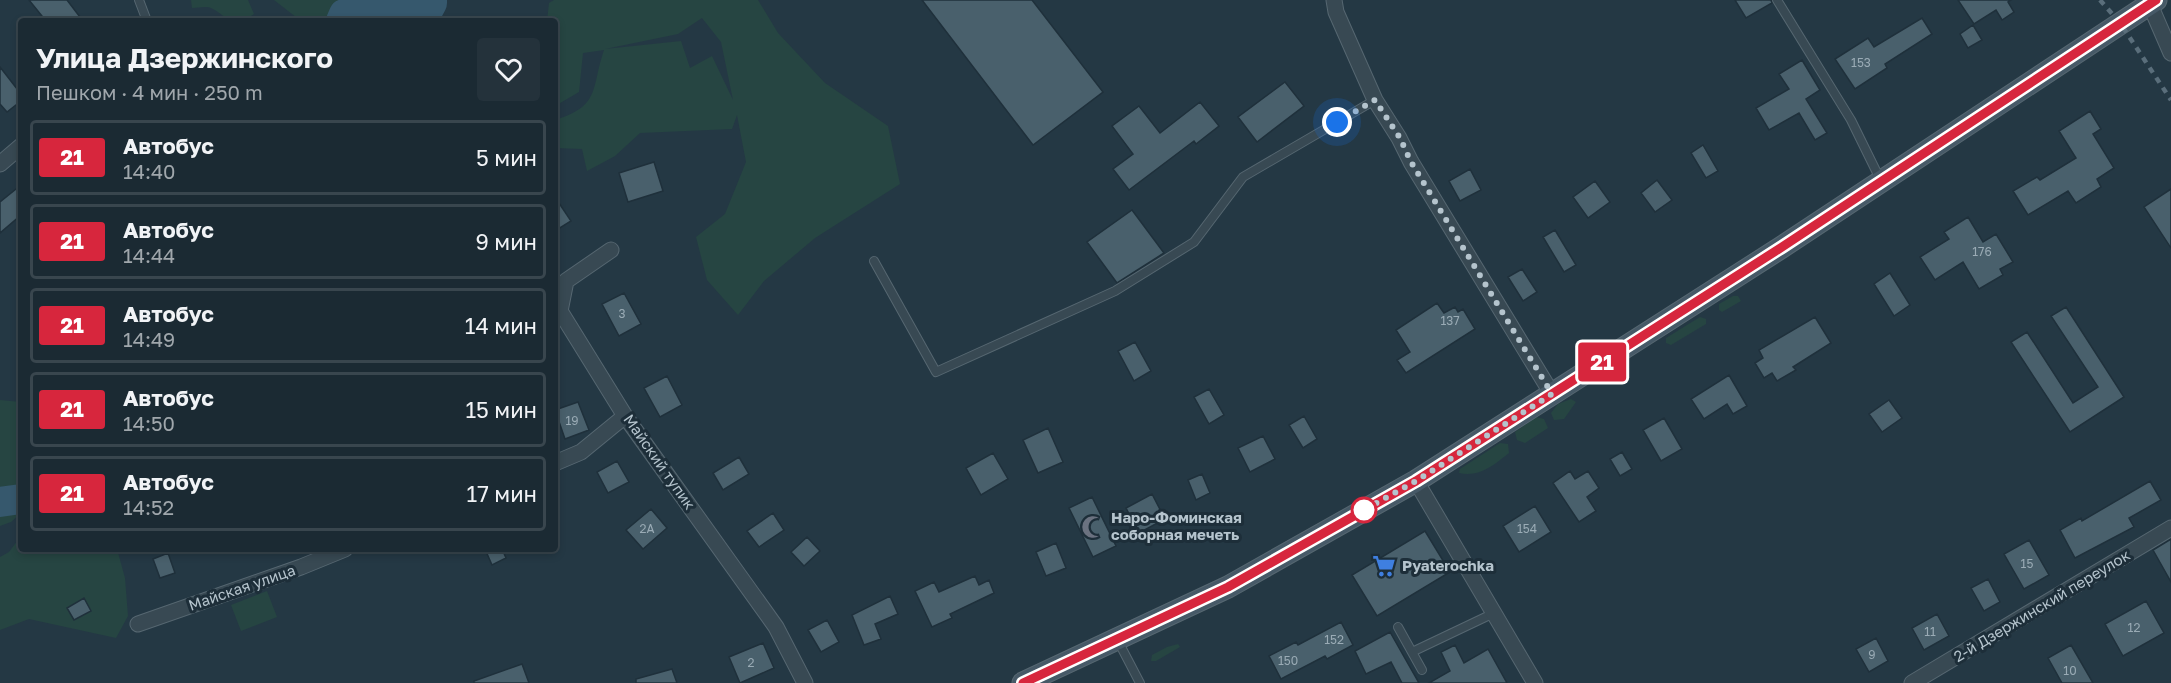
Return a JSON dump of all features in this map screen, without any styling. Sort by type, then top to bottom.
[{"type":"main road","points":[[1023,683],[1228,587],[1416,481],[1881,182],[2151,1]]},
{"type":"street","points":[[1334,0],[1336,12],[1375,100],[1400,138],[1411,162],[1552,394]]},
{"type":"street","points":[[2151,1],[2171,53]]},
{"type":"street","points":[[0,164],[18,149]]},
{"type":"street","name":"Майский тупик","points":[[611,250],[567,281],[560,311],[625,416],[776,627],[805,683]]},
{"type":"street","points":[[558,462],[581,452],[625,416]]},
{"type":"street","points":[[1416,481],[1535,683]]},
{"type":"street","name":"2-й Дзержинский переулок","points":[[1912,683],[2171,528]]},
{"type":"street","name":"Майская улица","points":[[138,624],[338,552]]},
{"type":"lane","points":[[139,0],[146,18]]},
{"type":"lane","points":[[1777,0],[1851,120],[1881,182]]},
{"type":"lane","points":[[874,261],[936,372],[1115,291],[1194,242],[1243,177],[1375,100]]},
{"type":"lane","points":[[1412,652],[1494,613]]},
{"type":"lane","points":[[1398,627],[1422,670]]},
{"type":"lane","points":[[1117,639],[1140,683]]},
{"type":"green space","points":[[191,0],[248,0],[254,14],[248,18],[226,18],[211,8],[192,8]]},
{"type":"green space","points":[[274,0],[426,0],[431,18],[297,18]]},
{"type":"green space","points":[[554,0],[758,0],[778,33],[825,83],[888,126],[900,184],[815,238],[764,281],[738,315],[707,280],[696,237],[725,214],[746,162],[737,115],[732,129],[640,133],[615,156],[587,171],[582,149],[558,148],[558,119],[570,115],[587,102],[595,85],[604,50],[583,53],[579,92],[558,104],[558,18],[547,18],[549,3]],"holes":[[[702,18],[721,42],[733,100],[712,56],[690,68],[681,41],[605,49],[678,34]]]},
{"type":"green space","points":[[1733,296],[1738,296],[1741,301],[1722,312],[1719,310],[1719,304]]},
{"type":"green space","points":[[1700,317],[1706,319],[1706,324],[1671,345],[1666,343],[1666,338]]},
{"type":"green space","points":[[1571,399],[1576,402],[1564,419],[1554,420],[1551,413],[1558,404]]},
{"type":"green space","points":[[0,400],[18,402],[18,516],[11,522],[0,526]]},
{"type":"green space","points":[[1536,417],[1544,419],[1548,428],[1525,443],[1517,440],[1515,432]]},
{"type":"green space","points":[[1500,443],[1508,444],[1509,453],[1498,462],[1473,474],[1459,473],[1460,469]]},
{"type":"green space","points":[[18,540],[18,552],[118,552],[125,578],[128,616],[116,638],[29,619],[0,630],[0,557],[9,552]]},
{"type":"green space","points":[[267,591],[277,617],[241,631],[231,605]]},
{"type":"green space","points":[[1178,644],[1180,647],[1156,661],[1151,661],[1152,655]]},
{"type":"building","points":[[29,0],[67,0],[81,18],[44,18]]},
{"type":"building","points":[[922,0],[1032,0],[1103,92],[1033,145]]},
{"type":"building","points":[[1735,0],[1771,0],[1772,3],[1746,18]]},
{"type":"building","points":[[1958,0],[2011,0],[2008,2],[2014,12],[2002,20],[1996,10],[1974,24]]},
{"type":"building","points":[[1922,18],[1932,34],[1885,64],[1887,68],[1855,89],[1835,59],[1868,38],[1874,47]]},
{"type":"building","points":[[1973,25],[1982,40],[1968,48],[1960,34]]},
{"type":"building","points":[[1802,60],[1820,90],[1806,99],[1827,133],[1815,140],[1799,113],[1769,130],[1756,108],[1789,89],[1779,74]]},
{"type":"building","points":[[0,67],[18,90],[18,103],[7,112],[0,104]]},
{"type":"building","points":[[1285,82],[1304,106],[1257,142],[1238,117]]},
{"type":"building","points":[[1200,102],[1219,126],[1196,144],[1194,141],[1129,190],[1113,169],[1133,154],[1112,126],[1139,106],[1160,133]]},
{"type":"building","points":[[2090,111],[2101,129],[2093,134],[2114,168],[2097,179],[2101,187],[2076,203],[2068,191],[2028,215],[2013,191],[2037,177],[2040,180],[2076,158],[2059,131]]},
{"type":"building","points":[[1703,145],[1718,171],[1706,178],[1691,153]]},
{"type":"building","points":[[654,162],[663,191],[628,202],[619,173]]},
{"type":"building","points":[[1470,169],[1481,190],[1460,201],[1449,181]]},
{"type":"building","points":[[1657,180],[1672,200],[1655,212],[1641,193]]},
{"type":"building","points":[[1595,181],[1610,202],[1588,218],[1573,197]]},
{"type":"building","points":[[18,187],[18,218],[0,233],[0,202]]},
{"type":"building","points":[[2171,189],[2171,248],[2144,207]]},
{"type":"building","points":[[558,202],[571,221],[558,229]]},
{"type":"building","points":[[1132,210],[1164,253],[1117,283],[1087,242]]},
{"type":"building","points":[[1968,217],[1983,242],[1996,234],[2013,262],[2000,269],[2003,275],[1979,289],[1963,262],[1935,280],[1920,257],[1949,239],[1944,232]]},
{"type":"building","points":[[1555,230],[1576,265],[1564,272],[1543,237]]},
{"type":"building","points":[[1522,269],[1537,292],[1523,301],[1508,277]]},
{"type":"building","points":[[1890,273],[1910,305],[1894,316],[1874,284]]},
{"type":"building","points":[[624,293],[641,324],[619,336],[602,304]]},
{"type":"building","points":[[1437,303],[1444,313],[1455,307],[1458,312],[1463,309],[1475,329],[1406,373],[1397,360],[1410,352],[1396,330]]},
{"type":"building","points":[[2066,307],[2124,397],[2070,432],[2011,342],[2027,332],[2073,403],[2098,387],[2051,316]]},
{"type":"building","points":[[1815,317],[1831,343],[1793,367],[1796,370],[1777,381],[1772,373],[1764,378],[1755,363],[1763,358],[1759,350]]},
{"type":"building","points":[[1135,342],[1151,371],[1134,381],[1118,351]]},
{"type":"building","points":[[1729,375],[1747,406],[1733,414],[1727,404],[1704,419],[1691,399]]},
{"type":"building","points":[[667,376],[682,405],[660,417],[644,388]]},
{"type":"building","points":[[1209,389],[1224,415],[1209,424],[1194,397]]},
{"type":"building","points":[[1889,400],[1902,418],[1882,432],[1869,414]]},
{"type":"building","points":[[578,402],[589,430],[565,439],[558,419],[558,409]]},
{"type":"building","points":[[1304,416],[1317,439],[1303,448],[1289,425]]},
{"type":"building","points":[[1664,418],[1682,449],[1661,461],[1643,430]]},
{"type":"building","points":[[1048,428],[1063,462],[1038,473],[1023,440]]},
{"type":"building","points":[[1263,436],[1275,459],[1250,472],[1238,448]]},
{"type":"building","points":[[1622,452],[1632,469],[1620,476],[1610,459]]},
{"type":"building","points":[[993,453],[1008,479],[981,495],[966,468]]},
{"type":"building","points":[[739,457],[749,474],[723,490],[713,473]]},
{"type":"building","points":[[617,461],[629,482],[608,493],[597,472]]},
{"type":"building","points":[[1570,471],[1575,479],[1588,471],[1599,488],[1587,497],[1596,511],[1579,522],[1553,483]]},
{"type":"building","points":[[1202,474],[1210,493],[1196,500],[1188,480]]},
{"type":"building","points":[[2150,481],[2161,500],[2129,518],[2134,527],[2075,558],[2060,530],[2081,518],[2082,521]]},
{"type":"building","points":[[1152,494],[1165,519],[1139,533],[1126,508]]},
{"type":"building","name":"Наро-Фоминская соборная мечеть","points":[[1092,497],[1116,546],[1093,557],[1069,508]]},
{"type":"building","points":[[1535,506],[1551,532],[1519,552],[1503,526]]},
{"type":"building","points":[[651,509],[667,528],[643,549],[626,530]]},
{"type":"building","points":[[773,513],[784,530],[759,547],[747,531]]},
{"type":"building","points":[[1425,531],[1450,572],[1377,616],[1352,575]]},
{"type":"building","points":[[807,537],[820,551],[804,566],[791,552]]},
{"type":"building","points":[[2171,539],[2171,582],[2153,550]]},
{"type":"building","points":[[2029,540],[2049,575],[2024,589],[2004,554]]},
{"type":"building","points":[[1056,543],[1066,568],[1046,576],[1036,552]]},
{"type":"building","points":[[486,552],[503,552],[506,558],[492,565]]},
{"type":"building","points":[[168,553],[175,573],[160,578],[153,559]]},
{"type":"building","points":[[975,576],[979,585],[989,580],[994,593],[950,614],[952,618],[932,627],[915,591],[934,582],[939,592]]},
{"type":"building","points":[[1988,579],[2000,602],[1984,611],[1971,588]]},
{"type":"building","points":[[890,596],[898,614],[875,624],[881,639],[864,645],[852,615]]},
{"type":"building","points":[[84,598],[91,611],[74,620],[67,608]]},
{"type":"building","points":[[2146,601],[2164,633],[2123,656],[2105,624]]},
{"type":"building","points":[[1937,614],[1949,636],[1924,650],[1912,628]]},
{"type":"building","points":[[827,620],[839,642],[821,652],[808,630]]},
{"type":"building","points":[[1341,622],[1353,645],[1327,659],[1325,656],[1281,679],[1269,656],[1296,642],[1298,645]]},
{"type":"building","points":[[1390,632],[1419,683],[1402,683],[1391,662],[1366,674],[1355,651]]},
{"type":"building","points":[[1876,638],[1888,661],[1869,672],[1856,649]]},
{"type":"building","points":[[763,643],[774,668],[740,683],[729,657]]},
{"type":"building","points":[[1455,645],[1464,663],[1488,649],[1507,683],[1429,683],[1450,671],[1441,652]]},
{"type":"building","points":[[2071,645],[2093,683],[2062,683],[2048,658]]},
{"type":"building","points":[[522,664],[529,683],[474,683],[474,681]]},
{"type":"building","points":[[672,669],[677,683],[636,683],[636,679]]},
{"type":"waterway","points":[[342,18],[344,14],[375,6],[405,4],[426,14],[432,0]]},
{"type":"waterway","points":[[0,502],[18,499]]},
{"type":"railway","points":[[2100,0],[2120,23],[2171,100]]},
{"type":"bus line","name":"21","points":[[1023,683],[1228,587],[1416,481],[1782,247],[2156,0]]},
{"type":"place","name":"Наро-Фоминская соборная мечеть","points":[[1093,527]]},
{"type":"place","name":"Pyaterochka","points":[[1384,566]]},
{"type":"route","points":[[1337,122],[1375,100],[1400,138],[1411,162],[1552,394],[1416,481],[1364,510]]}]
